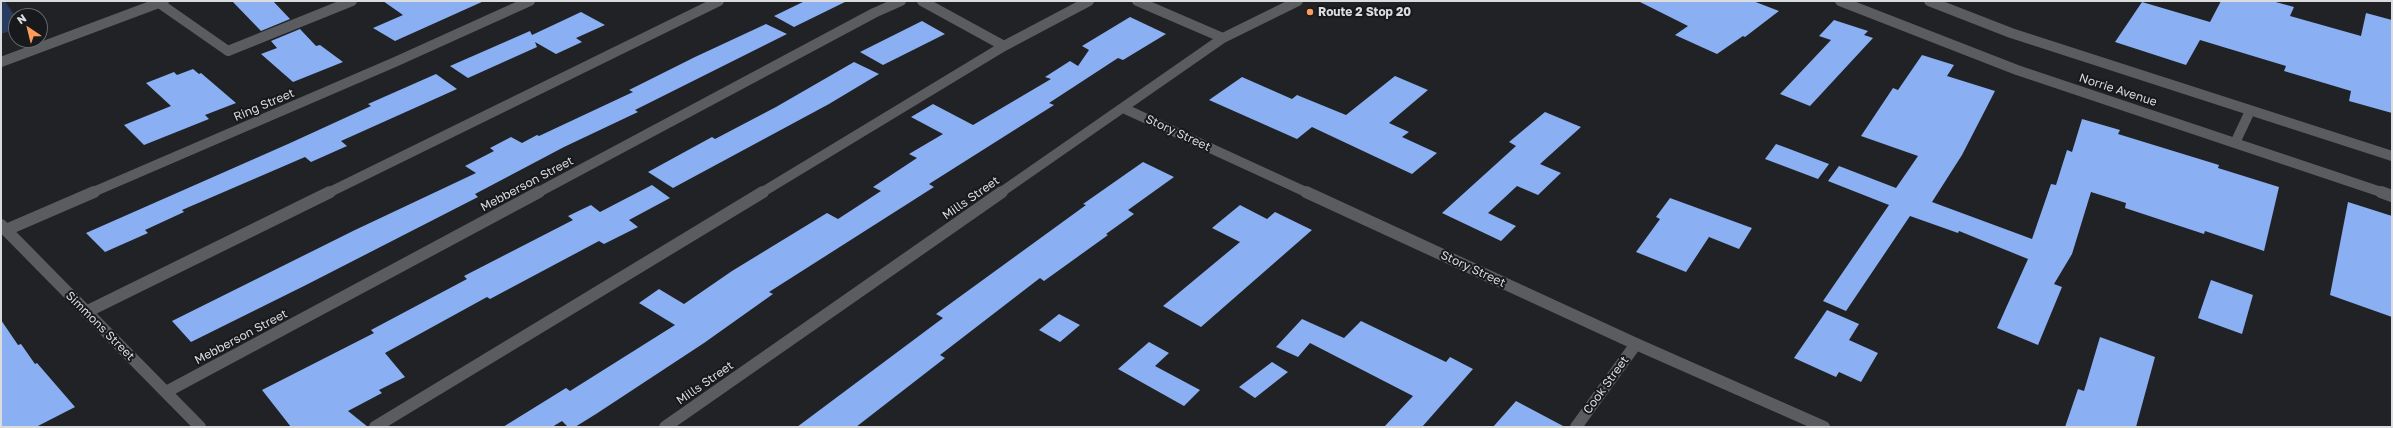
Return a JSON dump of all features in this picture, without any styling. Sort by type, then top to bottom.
[{"type":"street","points":[[1,62],[161,2],[228,51],[352,1]]},
{"type":"street","name":"Ring Street","points":[[3,228],[395,62],[530,1]]},
{"type":"street","points":[[86,312],[719,1]]},
{"type":"street","name":"Mebberson Street","points":[[166,392],[874,13],[901,1]]},
{"type":"street","points":[[922,1],[1004,46]]},
{"type":"street","points":[[375,427],[1004,46],[1089,1]]},
{"type":"street","points":[[1137,1],[1223,38]]},
{"type":"street","name":"Mills Street","points":[[665,427],[1223,38],[1298,1]]},
{"type":"street","name":"Norrie Avenue","points":[[1840,1],[2017,70],[2392,196]]},
{"type":"street","name":"Norrie Avenue","points":[[1929,1],[2012,33],[2392,156]]},
{"type":"street","name":"Story Street","points":[[1123,108],[1636,344],[1824,427]]},
{"type":"street","points":[[2235,143],[2250,111]]},
{"type":"street","name":"Simmons Street","points":[[3,228],[200,427]]},
{"type":"street","name":"Cook Street","points":[[1576,427],[1636,344]]},
{"type":"shaded area","points":[[1,1],[5,1],[10,8],[8,8],[8,32],[1,34]]},
{"type":"building","points":[[232,1],[273,1],[290,19],[261,31]]},
{"type":"building","points":[[383,1],[484,1],[395,41],[373,28],[403,15]]},
{"type":"building","points":[[805,1],[847,1],[794,27],[774,16]]},
{"type":"building","points":[[1638,1],[1753,1],[1779,11],[1745,37],[1743,36],[1717,54],[1675,35],[1688,26]]},
{"type":"building","points":[[2221,1],[2272,1],[2294,7],[2290,16],[2361,36],[2366,13],[2392,20],[2392,113],[2349,101],[2351,91],[2284,71],[2286,66],[2200,40],[2186,65],[2115,42],[2142,2],[2210,22]]},
{"type":"building","points":[[581,12],[605,25],[576,38],[582,42],[556,54],[535,42],[537,47],[468,78],[450,66],[530,31],[532,35]]},
{"type":"building","points":[[1130,17],[1166,34],[1123,60],[1118,58],[1049,103],[1054,105],[929,184],[934,187],[769,292],[773,294],[704,343],[596,414],[575,427],[568,427],[562,421],[552,427],[503,427],[566,388],[570,391],[675,325],[639,303],[659,289],[684,304],[732,271],[827,213],[838,219],[881,191],[873,187],[917,158],[909,154],[943,134],[911,117],[933,104],[973,125],[1051,79],[1045,77],[1070,61],[1078,66],[1089,50],[1082,46]]},
{"type":"building","points":[[1834,20],[1868,31],[1864,35],[1873,38],[1810,106],[1780,94],[1831,40],[1819,36]]},
{"type":"building","points":[[922,21],[945,34],[883,65],[860,52]]},
{"type":"building","points":[[766,24],[787,34],[635,110],[638,112],[564,147],[475,194],[478,197],[306,285],[191,342],[172,321],[355,230],[476,173],[465,166],[494,151],[490,148],[511,137],[522,143],[537,135],[539,136],[633,92],[629,90]]},
{"type":"building","points":[[300,29],[316,46],[320,45],[343,62],[293,82],[261,54],[277,48],[271,41]]},
{"type":"building","points":[[1922,55],[1954,65],[1947,76],[1995,91],[1962,155],[1932,202],[2032,239],[2051,184],[2056,185],[2067,150],[2072,152],[2082,119],[2120,130],[2118,134],[2219,165],[2218,168],[2279,187],[2264,251],[2205,231],[2204,234],[2125,208],[2126,203],[2091,192],[2072,254],[2054,284],[2062,287],[2038,345],[1997,328],[2028,259],[1959,231],[1958,233],[1910,216],[1846,311],[1823,301],[1889,205],[1828,181],[1839,166],[1896,188],[1918,156],[1861,136],[1893,88],[1898,90]]},
{"type":"building","points":[[854,62],[879,74],[829,104],[673,188],[648,172],[712,137],[715,139],[776,107]]},
{"type":"building","points":[[193,69],[199,74],[201,73],[236,103],[205,115],[209,119],[144,145],[124,125],[171,106],[146,83],[174,72],[177,75]]},
{"type":"building","points":[[436,74],[457,89],[341,141],[347,146],[311,162],[305,157],[182,210],[184,212],[145,230],[148,233],[105,252],[86,233],[288,144],[371,106],[368,104]]},
{"type":"building","points":[[1395,76],[1428,90],[1389,123],[1409,132],[1402,137],[1437,153],[1412,174],[1312,127],[1297,139],[1209,100],[1242,77],[1292,99],[1297,95],[1346,115]]},
{"type":"building","points":[[1545,112],[1581,127],[1540,164],[1561,173],[1538,195],[1517,186],[1488,213],[1516,226],[1501,241],[1442,213],[1516,146],[1509,142]]},
{"type":"building","points":[[1776,144],[1829,164],[1818,179],[1765,159]]},
{"type":"building","points":[[1143,162],[1174,177],[1128,210],[1134,214],[1106,234],[1108,235],[1044,281],[1040,278],[940,355],[945,358],[856,427],[797,427],[943,318],[936,314],[1086,205],[1083,204]]},
{"type":"building","points":[[652,185],[670,198],[629,220],[638,227],[604,244],[599,241],[490,299],[487,297],[385,353],[405,377],[379,390],[382,393],[348,411],[368,427],[291,427],[262,390],[374,333],[371,330],[467,279],[464,276],[573,220],[568,216],[591,205],[600,212]]},
{"type":"building","points":[[1670,198],[1752,228],[1739,249],[1709,237],[1686,272],[1636,252],[1660,219],[1656,217]]},
{"type":"building","points":[[2348,202],[2392,216],[2392,317],[2330,295]]},
{"type":"building","points":[[1240,205],[1267,219],[1275,212],[1312,230],[1201,327],[1163,306],[1240,242],[1212,228]]},
{"type":"building","points":[[2211,280],[2253,295],[2242,334],[2198,318]]},
{"type":"building","points":[[1827,310],[1859,324],[1849,340],[1878,353],[1861,382],[1839,372],[1836,377],[1794,358]]},
{"type":"building","points":[[1059,314],[1080,325],[1060,342],[1039,330]]},
{"type":"building","points":[[1302,319],[1344,338],[1361,321],[1446,362],[1450,357],[1473,369],[1422,427],[1384,427],[1413,396],[1310,343],[1298,357],[1276,347]]},
{"type":"building","points":[[1,320],[18,345],[21,344],[35,364],[37,363],[75,407],[36,427],[1,427]]},
{"type":"building","points":[[2100,337],[2155,357],[2136,427],[2065,427],[2078,389],[2084,391]]},
{"type":"building","points":[[1149,342],[1169,353],[1155,366],[1200,390],[1184,406],[1118,369]]},
{"type":"building","points":[[1272,362],[1288,372],[1255,398],[1239,387]]},
{"type":"building","points":[[1516,401],[1565,427],[1493,427]]},
{"type":"place","name":"Route 2 Stop 20","points":[[1310,12]]}]
